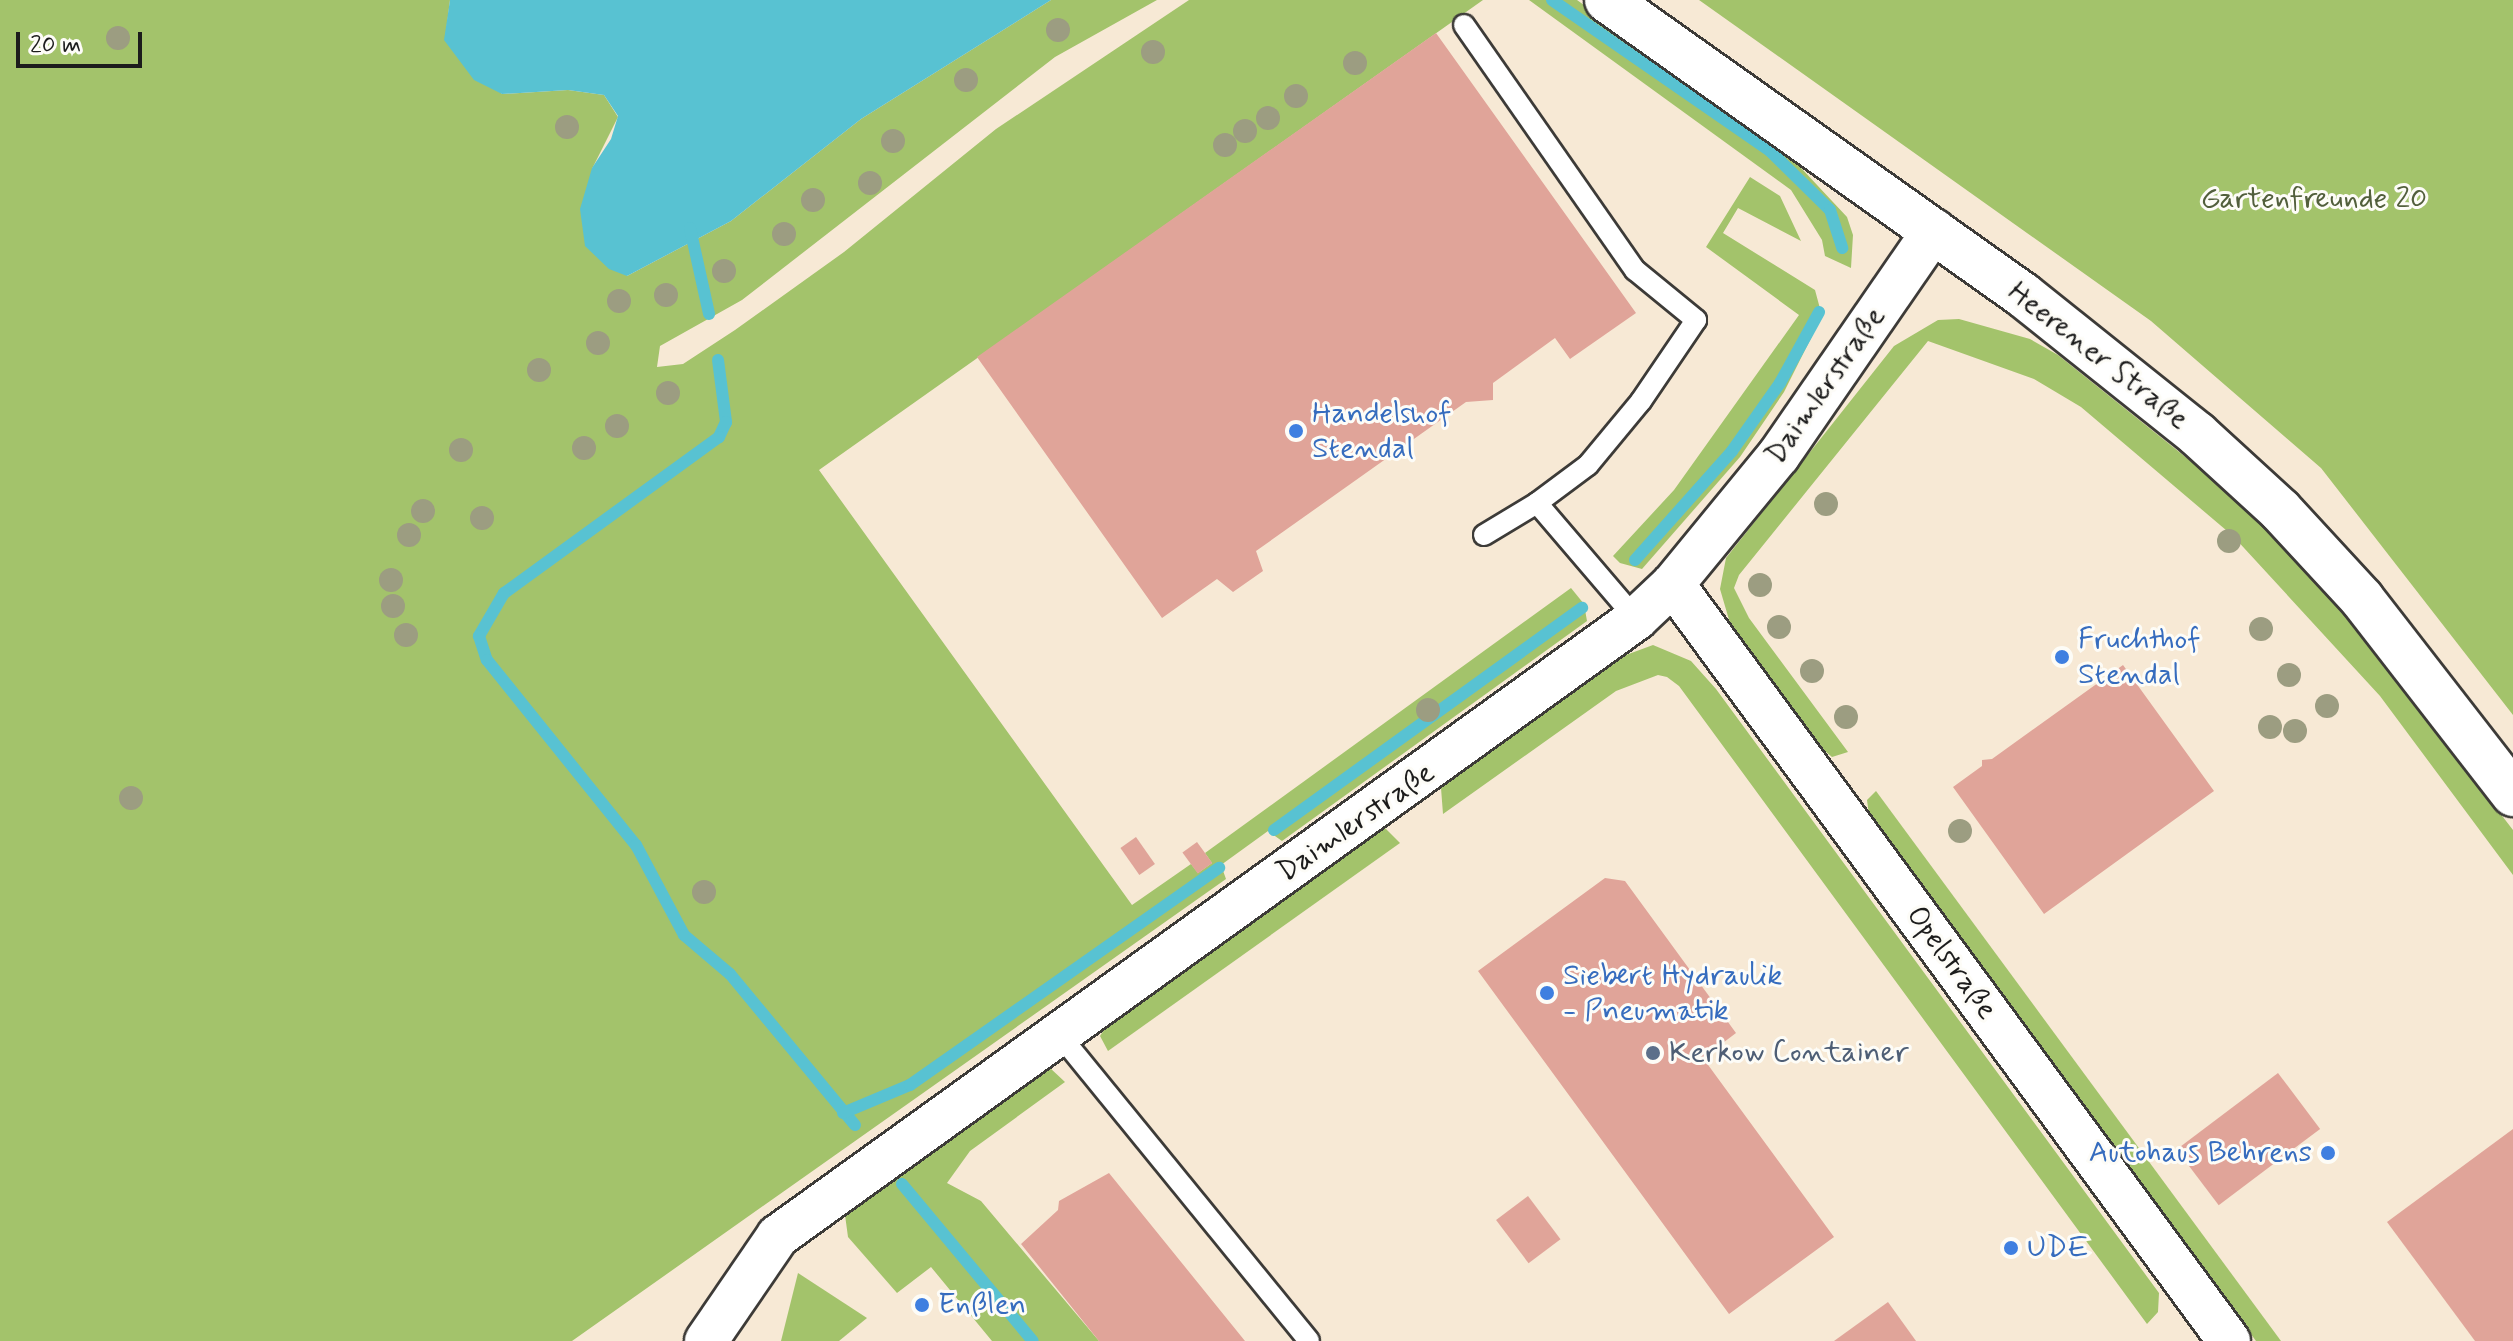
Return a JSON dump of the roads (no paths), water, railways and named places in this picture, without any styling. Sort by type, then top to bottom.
[{"type":"main road","name":"Heerener Straße","points":[[1607,0],[1934,230],[2116,365],[2264,495],[2362,599],[2513,794]]},
{"type":"street","name":"Daimlerstraße","points":[[706,1341],[778,1236],[1636,619],[1673,584],[1779,455],[1934,230]]},
{"type":"street","name":"Opelstraße","points":[[1673,584],[2229,1341]]},
{"type":"lane","points":[[1464,25],[1635,270],[1696,320],[1641,401],[1588,465],[1537,503],[1484,535]]},
{"type":"lane","points":[[1537,503],[1636,619]]},
{"type":"lane","points":[[1058,1033],[1309,1341]]},
{"type":"water","points":[[450,0],[1051,0],[861,119],[731,221],[627,276],[609,269],[585,246],[580,209],[592,168],[611,139],[618,116],[604,95],[568,90],[502,94],[474,80],[444,40]]},
{"type":"waterway","points":[[1552,0],[1770,151],[1830,210],[1842,248]]},
{"type":"waterway","points":[[690,228],[709,314]]},
{"type":"waterway","points":[[1635,560],[1732,451],[1780,383],[1819,312]]},
{"type":"waterway","points":[[718,360],[726,422],[719,437],[504,593],[479,636],[487,660],[636,845],[684,935],[730,974],[855,1125]]},
{"type":"waterway","points":[[1274,830],[1582,608]]},
{"type":"waterway","points":[[843,1113],[910,1085],[1219,868]]},
{"type":"waterway","points":[[902,1184],[1033,1341]]},
{"type":"place","name":"Handelshof Stendal","points":[[1296,431]]},
{"type":"place","name":"Fruchthof Stendal","points":[[2062,657]]},
{"type":"place","name":"Siebert Hydraulik - Pneumatik","points":[[1547,993]]},
{"type":"place","name":"Kerkow Container","points":[[1653,1053]]},
{"type":"place","name":"Autohaus Behrens","points":[[2328,1153]]},
{"type":"place","name":"UDE","points":[[2011,1248]]},
{"type":"place","name":"Enßlen","points":[[922,1305]]},
{"type":"park label","name":"Gartenfreunde 20","points":[[2314,199]]}]
